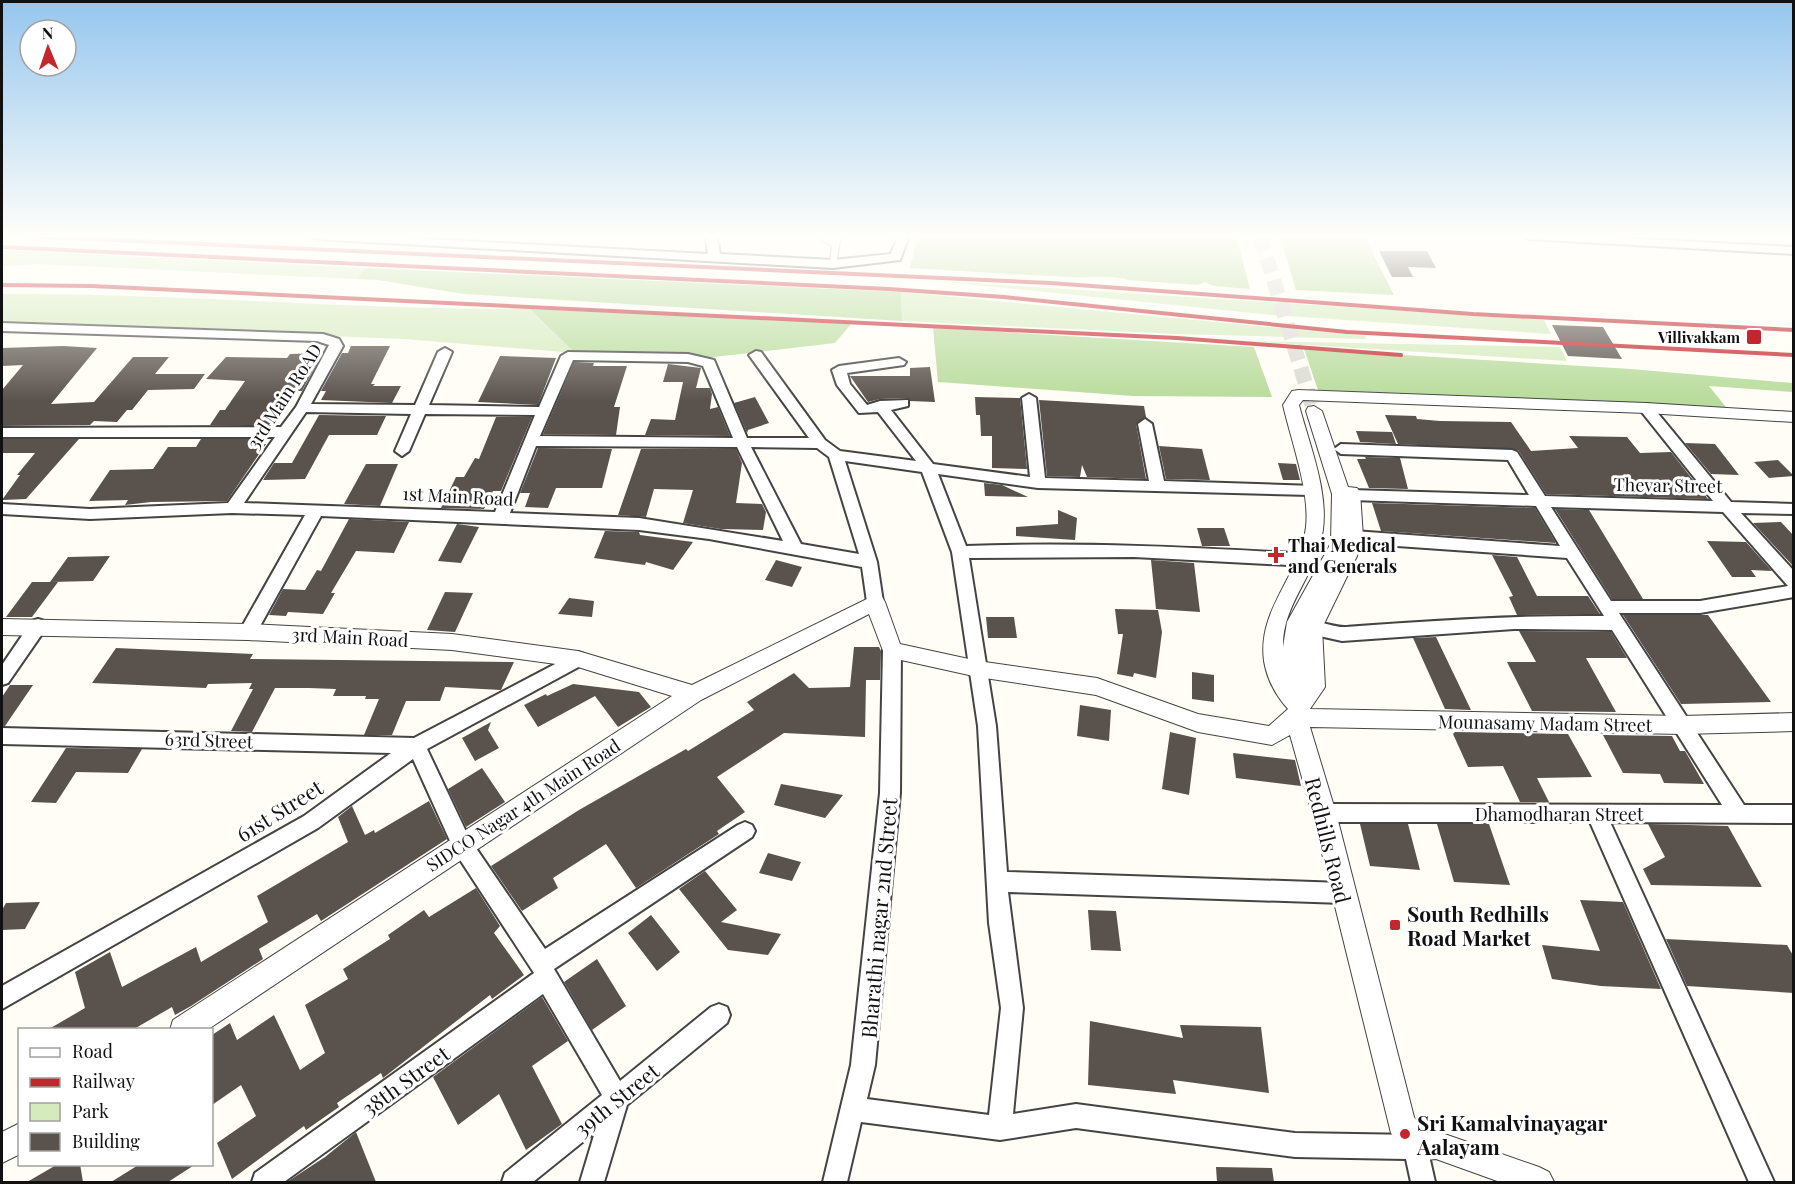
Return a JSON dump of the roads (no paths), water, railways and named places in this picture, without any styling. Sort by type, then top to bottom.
[{"type":"street","name":"3rd Main RoAD","points":[[3,329],[318,338],[334,342],[338,346],[302,408],[283,432],[232,508]]},
{"type":"street","points":[[402,451],[445,352]]},
{"type":"street","points":[[756,354],[820,443],[836,455],[1038,483],[1310,490]]},
{"type":"street","points":[[500,518],[568,356],[688,358],[708,363],[713,370],[742,443],[795,548]]},
{"type":"street","points":[[899,362],[839,370],[844,385],[864,410],[880,405],[903,403]]},
{"type":"street","points":[[1300,708],[1288,697],[1277,674],[1271,648],[1273,622],[1307,560],[1316,525],[1291,405],[1298,395],[1317,404],[1646,408],[1794,417]]},
{"type":"street","points":[[1029,398],[1038,483]]},
{"type":"street","points":[[836,455],[868,562],[875,602],[892,650],[978,669],[1097,687],[1198,723],[1272,736],[1300,708],[1314,687],[1312,628],[1348,556],[1354,537],[1351,495],[1341,449],[1317,404]]},
{"type":"street","name":"Redhills Road","points":[[1317,404],[1341,494],[1340,543],[1297,622],[1293,648],[1300,708],[1343,893],[1401,1123],[1416,1147]]},
{"type":"street","points":[[880,405],[928,467],[960,552],[987,726],[999,882],[999,923],[1012,1008],[1000,1128]]},
{"type":"street","points":[[302,408],[544,411]]},
{"type":"street","points":[[1646,408],[1725,506],[1794,582]]},
{"type":"street","points":[[1144,424],[1158,486]]},
{"type":"street","points":[[2,432],[283,432]]},
{"type":"street","points":[[531,441],[820,443]]},
{"type":"street","points":[[1341,449],[1512,455],[1738,813]]},
{"type":"street","name":"Thevar Street","points":[[1351,495],[1794,509]]},
{"type":"street","name":"1st Main Road","points":[[2,509],[90,514],[232,508],[639,524],[709,533],[868,562]]},
{"type":"street","points":[[248,632],[316,510]]},
{"type":"street","points":[[1354,537],[1572,553]]},
{"type":"street","points":[[960,552],[1042,549],[1171,552],[1307,560]]},
{"type":"street","points":[[1606,607],[1700,608],[1794,591]]},
{"type":"street","name":"SIDCO Nagar 4th Main Road","points":[[185,1028],[693,694],[875,602]]},
{"type":"street","points":[[1312,628],[1342,634],[1514,622],[1617,623]]},
{"type":"street","points":[[2,678],[38,626]]},
{"type":"street","name":"3rd Main Road","points":[[2,627],[248,632],[452,642],[578,659],[693,694]]},
{"type":"street","name":"Bharathi nagar 2nd Street","points":[[836,1182],[863,1065],[890,793],[892,650]]},
{"type":"street","name":"61st Street","points":[[2,998],[311,822],[416,746],[578,659]]},
{"type":"street","name":"Mounasamy Madam Street","points":[[1300,708],[1682,725],[1794,722]]},
{"type":"street","name":"63rd Street","points":[[2,736],[416,746]]},
{"type":"street","points":[[416,746],[462,845],[544,971],[617,1098],[592,1182]]},
{"type":"street","name":"Dhamodharan Street","points":[[1324,813],[1794,814]]},
{"type":"street","points":[[1596,814],[1762,1182]]},
{"type":"street","name":"38th Street","points":[[264,1182],[544,971],[745,831]]},
{"type":"street","points":[[999,882],[1343,893]]},
{"type":"street","name":"39th Street","points":[[514,1182],[719,1015]]},
{"type":"street","points":[[852,1109],[1000,1128],[1076,1116],[1295,1144],[1416,1147],[1436,1145],[1539,1182]]},
{"type":"street","points":[[2,1149],[18,1138]]},
{"type":"street","points":[[1416,1147],[1424,1182]]},
{"type":"tunnel","points":[[1277,291],[1314,411]]},
{"type":"railway","points":[[202,291],[1177,338],[1401,355]]},
{"type":"railway","points":[[921,291],[1004,297],[1347,332],[1794,355]]},
{"type":"railway","points":[[1163,291],[1473,314],[1794,330]]},
{"type":"place","name":"Villivakkam","points":[[1754,337]]},
{"type":"place","name":"Thai Medical and Generals","points":[[1276,555]]},
{"type":"place","name":"South Redhills Road Market","points":[[1395,925]]},
{"type":"place","name":"Sri Kamalvinayagar Aalayam","points":[[1405,1134]]}]
